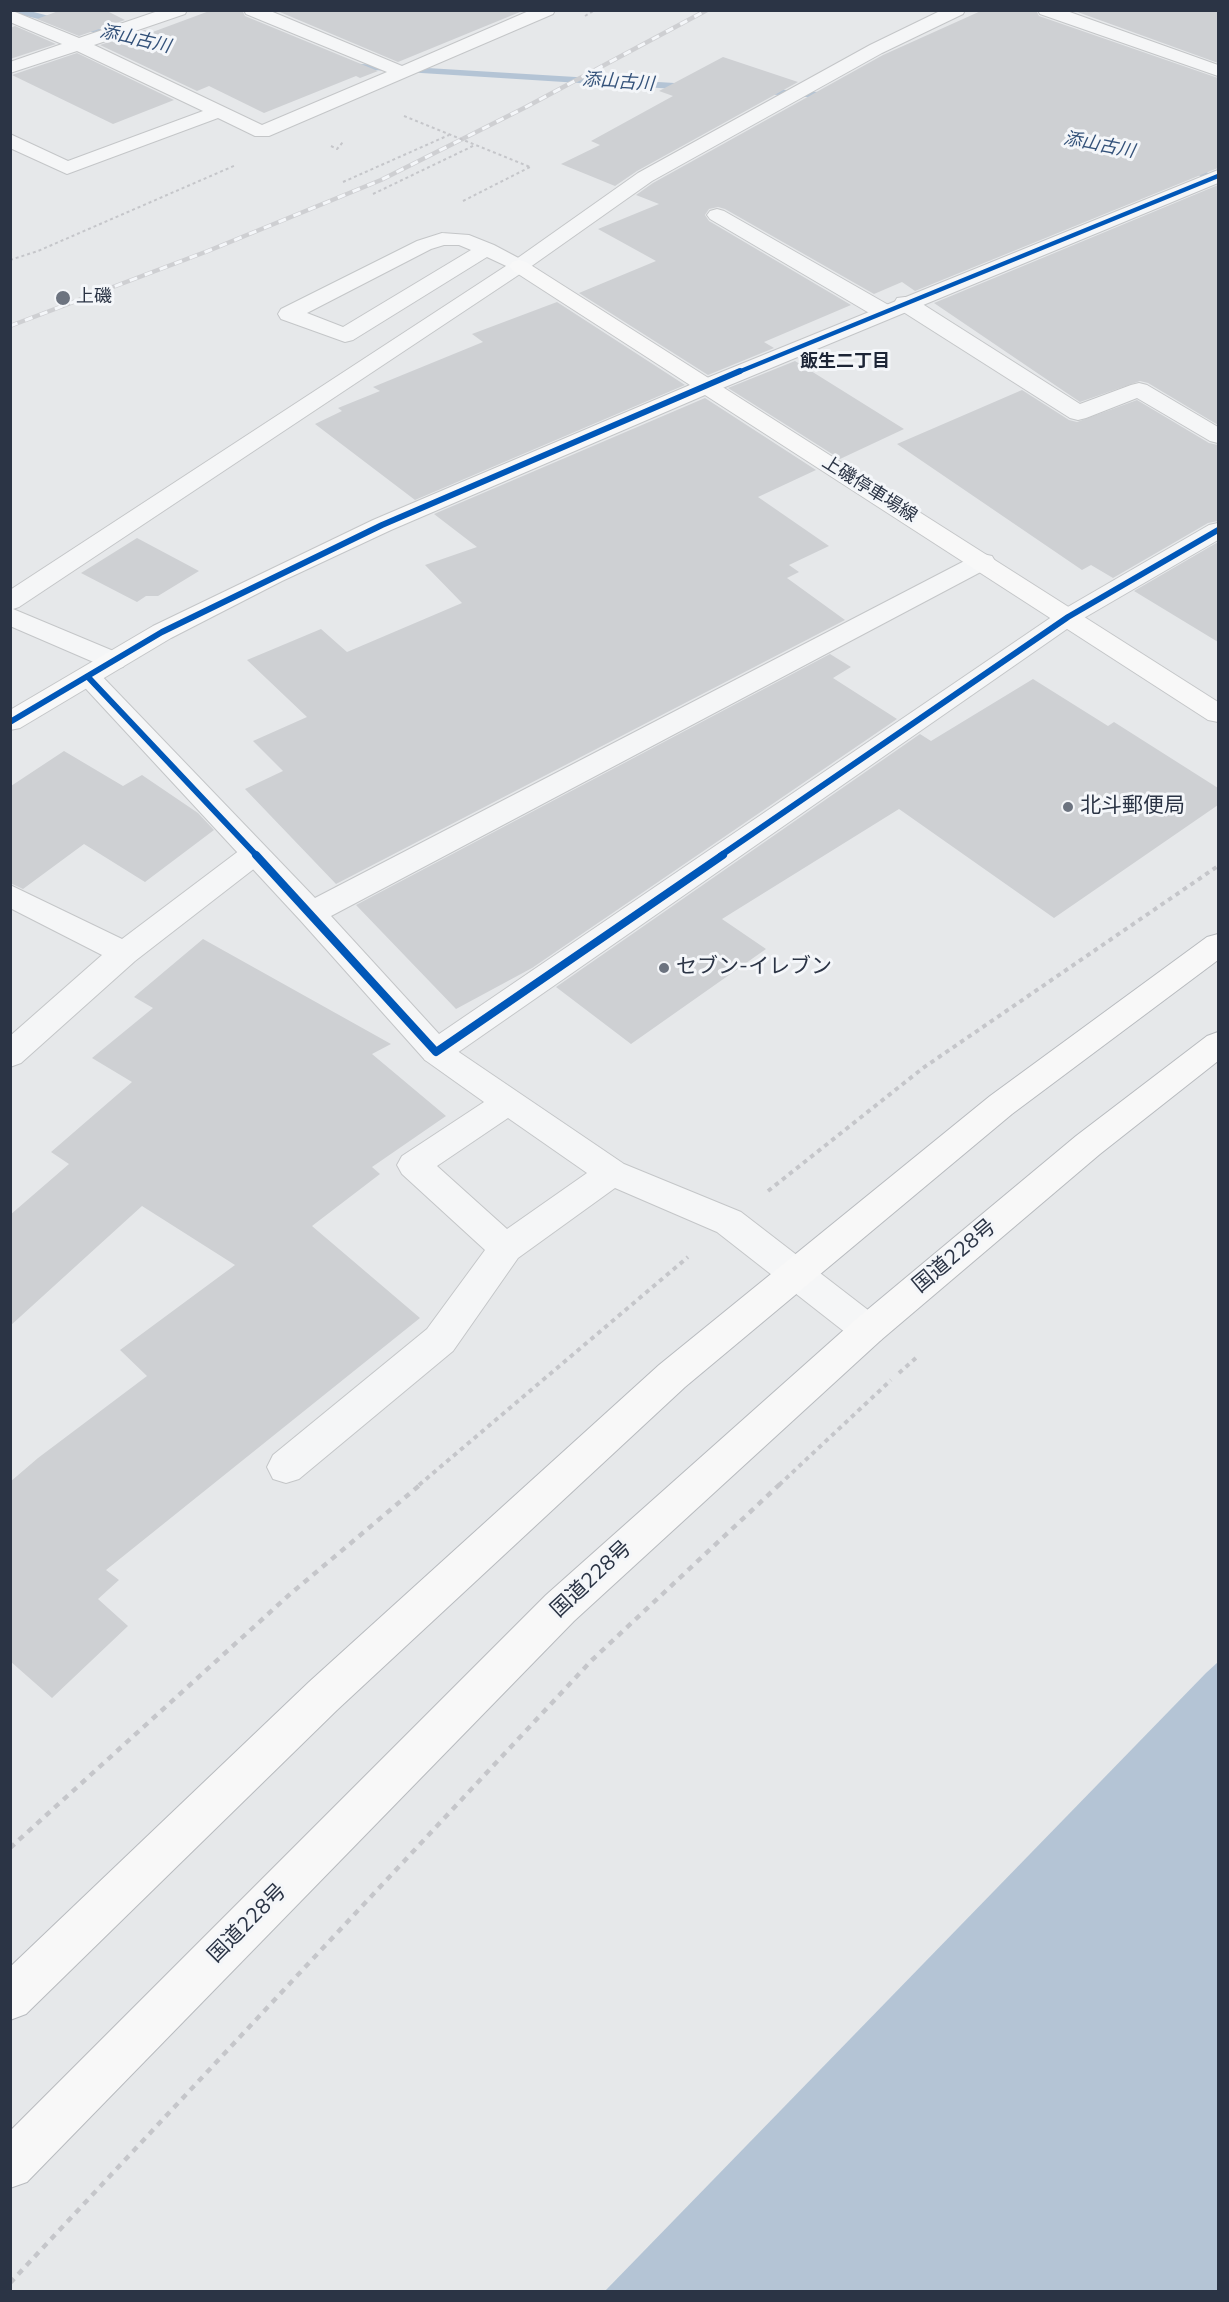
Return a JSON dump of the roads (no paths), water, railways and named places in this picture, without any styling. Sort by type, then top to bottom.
[{"type":"main road","name":"上磯停車場線","points":[[519,266],[705,387],[983,561],[1218,714]]},
{"type":"main road","points":[[10,722],[172,627],[382,525],[705,387]]},
{"type":"main road","points":[[10,1998],[350,1672],[672,1376],[1001,1105],[1218,945]]},
{"type":"main road","name":"国道228号","points":[[10,2165],[560,1608],[868,1330],[1088,1145],[1218,1044]]},
{"type":"street","points":[[10,68],[179,10]]},
{"type":"street","points":[[252,10],[402,72]]},
{"type":"street","points":[[10,15],[79,45],[262,132],[547,10]]},
{"type":"street","points":[[10,602],[519,266],[645,177],[876,49],[957,10]]},
{"type":"street","points":[[1046,10],[1218,71]]},
{"type":"street","points":[[10,140],[67,168],[218,112]]},
{"type":"street","points":[[705,387],[1218,176]]},
{"type":"street","points":[[717,215],[884,312]]},
{"type":"street","points":[[487,249],[345,335],[289,314],[424,245],[442,239],[462,239],[487,249],[519,266]]},
{"type":"street","points":[[905,303],[1078,413],[1139,390],[1218,436]]},
{"type":"street","points":[[436,1052],[1068,618],[1218,530]]},
{"type":"street","points":[[311,914],[983,561]]},
{"type":"street","points":[[10,616],[114,661]]},
{"type":"street","points":[[88,677],[311,914],[436,1052],[612,1173],[729,1222],[868,1330]]},
{"type":"street","points":[[10,1055],[124,953],[254,854]]},
{"type":"street","points":[[10,895],[124,953]]},
{"type":"street","points":[[506,1248],[414,1165],[508,1102]]},
{"type":"street","points":[[286,1467],[440,1340],[506,1248],[612,1173]]},
{"type":"water","points":[[1218,1662],[1218,2291],[605,2291],[1206,1673]]},
{"type":"waterway","name":"添山古川","points":[[12,10],[148,43]]},
{"type":"waterway","name":"添山古川","points":[[345,66],[691,87]]},
{"type":"waterway","name":"添山古川","points":[[755,91],[835,96]]},
{"type":"waterway","name":"添山古川","points":[[1183,163],[1218,182]]},
{"type":"railway","points":[[10,326],[208,251],[381,180],[526,107],[707,10]]},
{"type":"place","name":"上磯","points":[[63,298]]},
{"type":"place","name":"北斗郵便局","points":[[1068,807]]},
{"type":"place","name":"セブン-イレブン","points":[[664,968]]},
{"type":"district","name":"飯生二丁目","points":[[845,363]]}]
